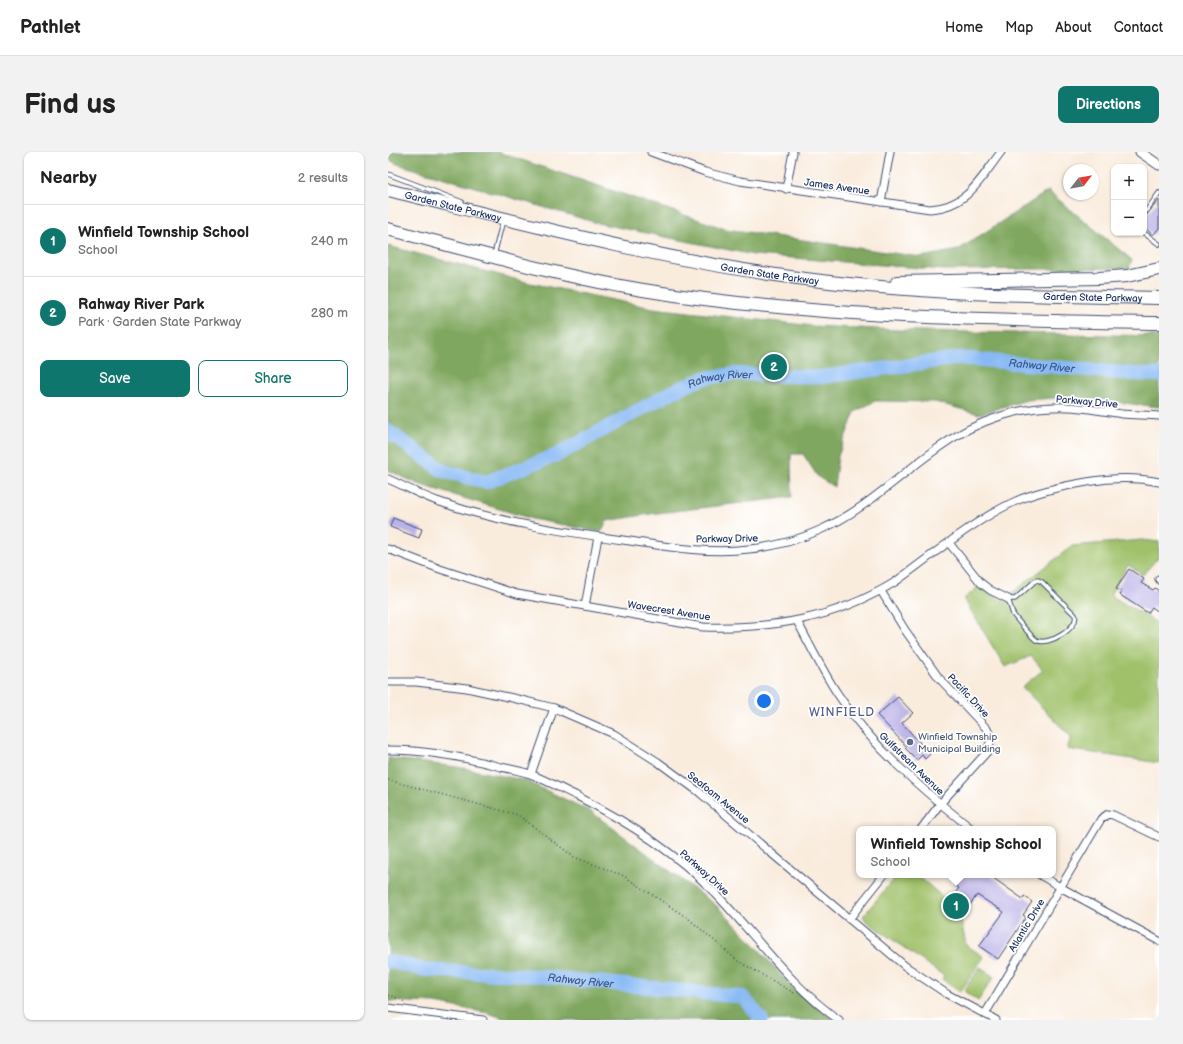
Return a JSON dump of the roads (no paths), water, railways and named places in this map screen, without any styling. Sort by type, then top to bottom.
[{"type":"highway","name":"Garden State Parkway","points":[[388,190],[670,257],[812,280],[871,287],[936,291],[1043,296],[1159,298]]},
{"type":"highway","points":[[388,228],[493,257],[585,279],[642,290],[700,298],[783,307],[956,317],[1159,323]]},
{"type":"highway","points":[[812,280],[884,282],[1088,278],[1127,276],[1159,269]]},
{"type":"main road","points":[[1140,152],[1159,165]]},
{"type":"street","name":"James Avenue","points":[[651,152],[717,175],[740,181],[930,210],[949,206],[967,196],[1001,152]]},
{"type":"street","points":[[786,189],[793,152]]},
{"type":"street","points":[[881,202],[890,152]]},
{"type":"street","name":"Parkway Drive","points":[[388,479],[435,500],[470,512],[503,520],[598,537],[673,548],[748,550],[804,536],[835,523],[864,504],[951,438],[999,416],[1023,411],[1070,407],[1124,414],[1159,416]]},
{"type":"street","name":"Wavecrest Avenue","points":[[388,549],[440,569],[517,594],[702,627],[733,628],[757,626],[797,621],[835,611],[881,591],[1002,508],[1034,494],[1057,487],[1104,479],[1127,479],[1159,482]]},
{"type":"street","points":[[585,606],[598,537]]},
{"type":"street","points":[[949,543],[981,583],[990,590],[1008,599]]},
{"type":"street","name":"Pacific Drive","points":[[881,591],[905,630],[939,678],[981,722],[990,735],[990,743],[987,752],[940,804],[922,826]]},
{"type":"street","name":"Gulfstream Avenue","points":[[797,621],[820,666],[855,718],[886,753],[940,804],[968,826]]},
{"type":"street","name":"Seafoam Avenue","points":[[388,682],[416,682],[467,688],[554,708],[614,734],[658,762],[699,792],[905,966],[947,994],[996,1020]]},
{"type":"street","points":[[531,774],[554,708]]},
{"type":"street","name":"Parkway Drive","points":[[388,750],[414,750],[470,759],[531,774],[600,808],[643,834],[684,864],[712,889],[798,985],[840,1020]]},
{"type":"street","name":"Atlantic Drive","points":[[985,1014],[1101,819],[1108,814],[1113,815],[1159,837]]},
{"type":"street","points":[[849,919],[882,878]]},
{"type":"street","points":[[1045,878],[1159,941]]},
{"type":"street","points":[[388,1008],[483,1020]]},
{"type":"street","points":[[442,1020],[449,1015]]},
{"type":"lane","points":[[388,174],[503,218],[493,257]]},
{"type":"lane","points":[[1147,210],[1159,193]]},
{"type":"lane","points":[[1147,235],[1159,244]]},
{"type":"lane","points":[[1159,577],[1157,579],[1159,582]]},
{"type":"lane","points":[[1038,580],[1042,582],[1075,615],[1075,622],[1059,637],[1043,642],[1036,640],[1014,615],[1008,599],[1015,599],[1038,580]]},
{"type":"waterway","name":"Rahway River","points":[[388,431],[443,471],[486,482],[557,455],[672,392],[704,378],[735,374],[822,377],[959,358],[1133,374],[1159,375]]},
{"type":"waterway","name":"Rahway River","points":[[388,961],[425,970],[537,976],[743,997],[762,1020]]},
{"type":"place","name":"Rahway River Park","points":[[774,367]]},
{"type":"place","name":"Winfield Township Municipal Building","points":[[910,742]]},
{"type":"place","name":"Winfield Township School","points":[[956,906]]},
{"type":"district","name":"WINFIELD","points":[[842,712]]}]
